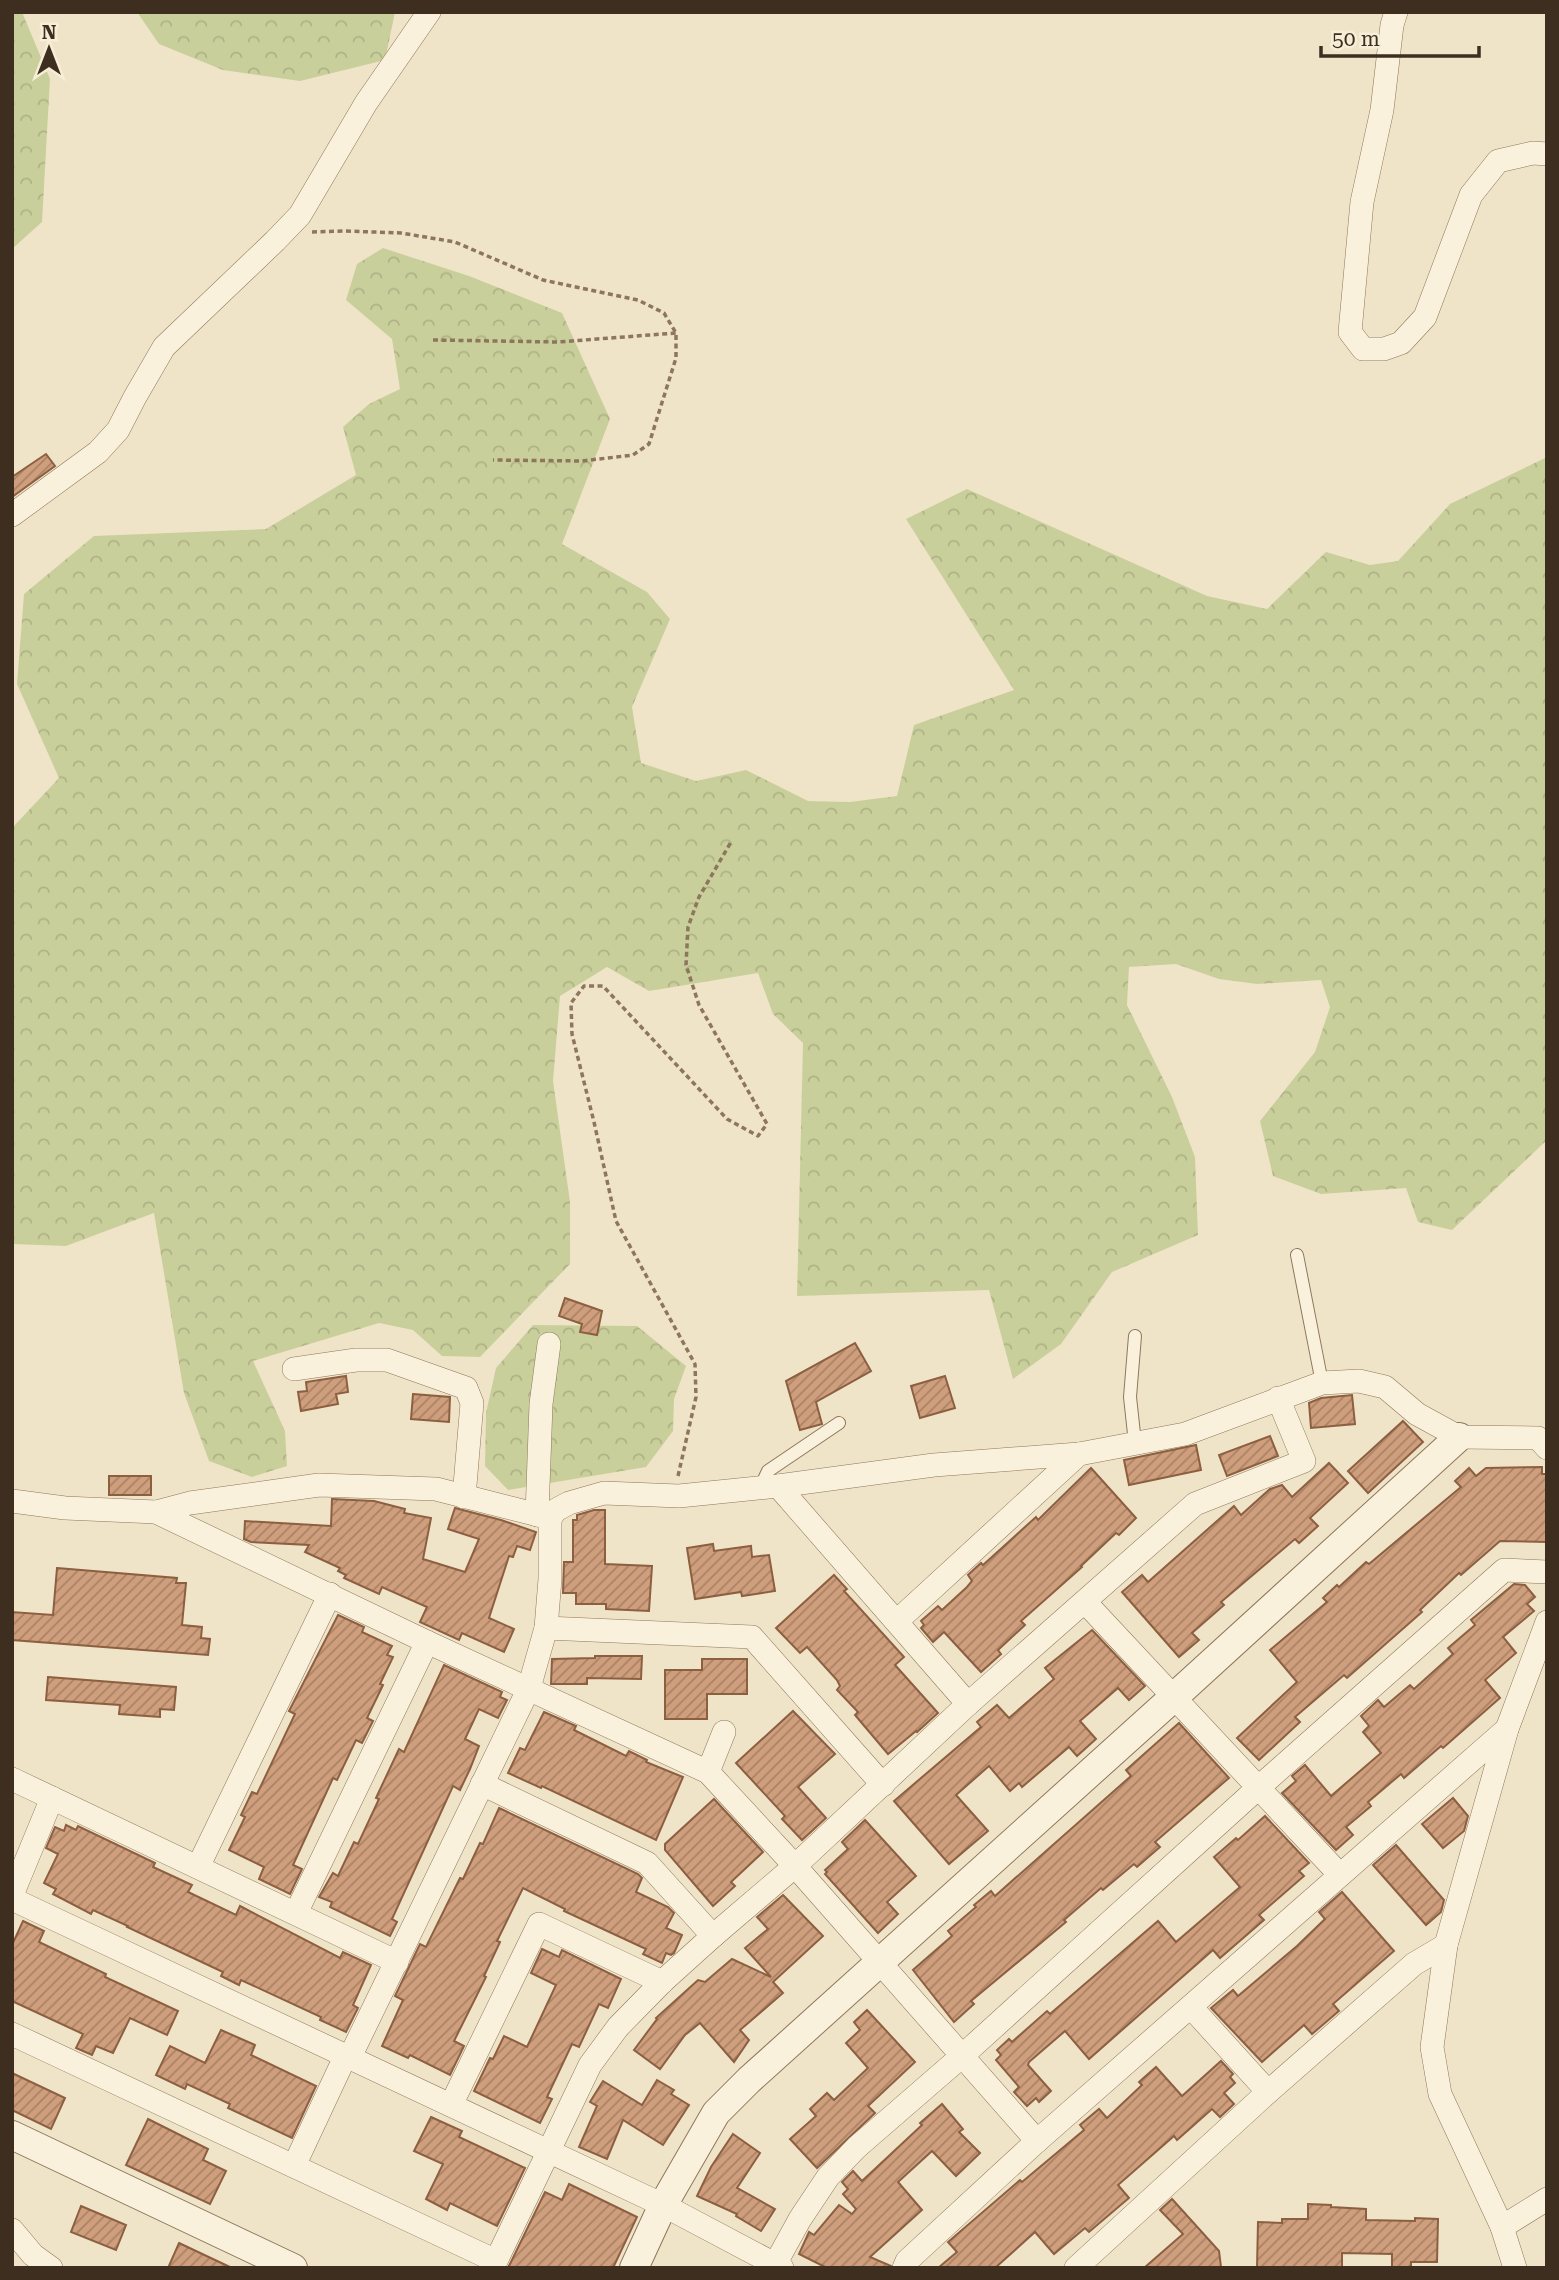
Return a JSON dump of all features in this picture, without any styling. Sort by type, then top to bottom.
[{"type":"street","points":[[12,515],[98,452],[118,430],[164,346],[300,215],[366,103],[429,12]]},
{"type":"street","points":[[1396,12],[1392,25],[1382,110],[1362,202],[1351,306],[1350,332],[1363,349],[1384,349],[1401,343],[1425,317],[1471,195],[1498,161],[1533,153],[1547,154]]},
{"type":"street","points":[[294,2166],[397,1962],[528,1688],[546,1628],[550,1579],[543,1517],[541,1404],[549,1344]]},
{"type":"street","points":[[294,1369],[356,1360],[387,1360],[466,1388],[472,1403],[464,1497]]},
{"type":"street","points":[[12,1501],[65,1508],[156,1512],[190,1503],[319,1485],[436,1489],[543,1517],[569,1503],[604,1493],[679,1496],[934,1465],[1079,1454],[1185,1434],[1322,1383],[1359,1381],[1385,1387],[1418,1414],[1459,1437],[1544,1437]]},
{"type":"street","points":[[12,2034],[496,2261],[590,2065],[618,2027],[662,1982],[795,1866],[968,1704],[1195,1504],[1304,1461],[1278,1398]]},
{"type":"street","points":[[634,2268],[663,2205],[716,2113],[749,2080],[1459,1437]]},
{"type":"street","points":[[897,1621],[1079,1454]]},
{"type":"street","points":[[769,1487],[897,1621],[968,1704]]},
{"type":"street","points":[[156,1512],[427,1642],[708,1772],[795,1866],[1037,2141]]},
{"type":"street","points":[[52,1798],[12,1897],[347,2058],[663,2205],[776,2267],[800,2219],[828,2177],[857,2147],[1504,1570],[1547,1572]]},
{"type":"street","points":[[198,1867],[330,1594]]},
{"type":"street","points":[[1085,1602],[1340,1875]]},
{"type":"street","points":[[1515,2268],[1502,2227],[1440,2094],[1432,2048],[1446,1945],[1507,1729],[1547,1622]]},
{"type":"street","points":[[546,1628],[752,1637],[883,1785]]},
{"type":"street","points":[[296,1913],[427,1642]]},
{"type":"street","points":[[904,2268],[907,2261],[1037,2141],[1507,1729]]},
{"type":"street","points":[[708,1772],[724,1732]]},
{"type":"street","points":[[12,1779],[397,1962]]},
{"type":"street","points":[[482,1784],[647,1863],[713,1936]]},
{"type":"street","points":[[451,2105],[538,1924],[662,1982]]},
{"type":"street","points":[[1076,2268],[1268,2092],[1414,1964],[1446,1945]]},
{"type":"street","points":[[1191,2007],[1268,2092]]},
{"type":"street","points":[[12,2135],[293,2268]]},
{"type":"street","points":[[1502,2227],[1547,2199]]},
{"type":"street","points":[[12,2230],[33,2255],[51,2268]]},
{"type":"lane","points":[[1297,1255],[1322,1383]]},
{"type":"lane","points":[[1135,1336],[1130,1397],[1135,1443]]},
{"type":"lane","points":[[769,1487],[768,1472],[839,1423]]},
{"type":"path","points":[[282,234],[345,231],[401,233],[455,242],[543,280],[638,300],[664,313],[676,332],[676,358],[649,444],[633,454],[582,461],[493,460]]},
{"type":"path","points":[[433,340],[558,342],[676,332]]},
{"type":"path","points":[[678,1475],[695,1397],[695,1364],[616,1221],[572,1034],[571,1003],[584,986],[603,986],[727,1119],[758,1136],[767,1125],[699,1005],[686,965],[688,927],[699,897],[732,842]]},
{"type":"green space","points":[[12,12],[22,12],[50,79],[42,222],[12,249]]},
{"type":"green space","points":[[137,12],[395,12],[385,60],[300,81],[223,70],[159,44]]},
{"type":"green space","points":[[383,248],[469,276],[562,313],[610,419],[562,544],[647,592],[670,619],[632,707],[641,763],[696,781],[746,770],[808,801],[850,802],[897,796],[914,725],[1014,690],[906,519],[967,489],[1207,596],[1267,609],[1326,552],[1370,565],[1398,561],[1450,504],[1547,457],[1547,1140],[1452,1230],[1418,1222],[1406,1188],[1321,1194],[1273,1176],[1260,1121],[1315,1052],[1330,1007],[1321,980],[1257,984],[1219,979],[1176,964],[1129,967],[1127,1005],[1172,1097],[1195,1157],[1198,1235],[1112,1272],[1061,1344],[1013,1379],[989,1290],[797,1296],[803,1043],[773,1014],[758,973],[649,991],[607,967],[560,996],[553,1081],[570,1202],[570,1264],[480,1357],[442,1356],[413,1330],[379,1323],[253,1361],[285,1431],[287,1466],[252,1477],[209,1461],[184,1393],[154,1213],[66,1246],[12,1244],[12,828],[59,778],[17,684],[24,594],[94,536],[266,529],[356,475],[343,427],[369,404],[400,389],[392,339],[346,300],[357,264]]},
{"type":"green space","points":[[533,1325],[637,1326],[686,1366],[674,1399],[673,1431],[646,1467],[508,1490],[485,1466],[486,1413],[496,1368]]},
{"type":"building","points":[[46,454],[55,466],[12,497],[12,477]]},
{"type":"building","points":[[565,1298],[602,1311],[597,1335],[580,1332],[582,1324],[559,1316]]},
{"type":"building","points":[[855,1343],[871,1371],[816,1402],[822,1424],[800,1430],[786,1381]]},
{"type":"building","points":[[346,1376],[348,1392],[336,1394],[338,1404],[301,1411],[298,1392],[307,1391],[306,1382]]},
{"type":"building","points":[[945,1376],[955,1408],[920,1418],[911,1386]]},
{"type":"building","points":[[413,1394],[450,1397],[449,1422],[411,1419]]},
{"type":"building","points":[[1352,1395],[1355,1424],[1311,1428],[1309,1403],[1321,1398]]},
{"type":"building","points":[[1403,1421],[1423,1442],[1368,1493],[1348,1471]]},
{"type":"building","points":[[1270,1436],[1278,1456],[1227,1476],[1219,1455]]},
{"type":"building","points":[[1196,1445],[1201,1470],[1129,1485],[1124,1460]]},
{"type":"building","points":[[1329,1463],[1348,1483],[1310,1518],[1318,1526],[1299,1543],[1295,1539],[1221,1602],[1224,1605],[1192,1633],[1199,1640],[1179,1657],[1122,1592],[1142,1575],[1148,1582],[1234,1506],[1241,1515],[1270,1489],[1282,1485],[1292,1497]]},
{"type":"building","points":[[1542,1467],[1542,1474],[1547,1474],[1547,1542],[1500,1541],[1461,1575],[1459,1573],[1420,1610],[1422,1612],[1347,1678],[1344,1675],[1295,1717],[1300,1722],[1259,1760],[1237,1738],[1297,1682],[1270,1650],[1327,1602],[1323,1598],[1337,1585],[1339,1587],[1366,1562],[1369,1564],[1461,1487],[1455,1481],[1469,1468],[1476,1476],[1486,1468]]},
{"type":"building","points":[[1091,1468],[1136,1518],[1119,1535],[1116,1533],[1021,1621],[1025,1625],[998,1650],[1001,1654],[981,1672],[944,1632],[933,1642],[921,1628],[924,1625],[921,1621],[938,1606],[942,1610],[972,1581],[968,1575],[981,1563],[983,1565],[1036,1517],[1038,1520]]},
{"type":"building","points":[[109,1476],[151,1476],[151,1495],[109,1495]]},
{"type":"building","points":[[332,1499],[374,1501],[405,1509],[404,1513],[431,1518],[423,1559],[465,1572],[479,1539],[448,1529],[455,1508],[536,1532],[530,1550],[517,1546],[513,1557],[509,1556],[489,1618],[514,1629],[504,1652],[462,1633],[459,1640],[420,1622],[427,1607],[382,1587],[379,1594],[344,1578],[346,1575],[338,1571],[340,1568],[305,1552],[309,1545],[251,1542],[244,1539],[245,1521],[331,1526]]},
{"type":"building","points":[[605,1510],[605,1564],[652,1566],[649,1611],[606,1609],[606,1604],[576,1604],[576,1593],[563,1593],[564,1562],[573,1562],[573,1520],[577,1520],[577,1515]]},
{"type":"building","points":[[713,1544],[714,1551],[751,1546],[752,1557],[769,1555],[775,1591],[742,1596],[741,1592],[695,1599],[687,1548]]},
{"type":"building","points":[[57,1568],[177,1578],[176,1583],[186,1583],[182,1625],[202,1627],[201,1638],[210,1639],[208,1655],[12,1640],[12,1612],[53,1615]]},
{"type":"building","points":[[834,1575],[847,1589],[844,1591],[904,1657],[895,1665],[938,1713],[888,1754],[855,1715],[858,1712],[837,1690],[840,1686],[837,1680],[807,1647],[800,1653],[776,1628]]},
{"type":"building","points":[[1514,1584],[1525,1585],[1535,1597],[1527,1604],[1534,1611],[1503,1637],[1516,1653],[1485,1680],[1500,1698],[1443,1748],[1441,1746],[1404,1778],[1401,1774],[1368,1802],[1371,1806],[1346,1827],[1353,1835],[1336,1850],[1282,1793],[1296,1781],[1292,1776],[1305,1765],[1331,1796],[1381,1753],[1363,1732],[1369,1726],[1361,1716],[1378,1700],[1384,1707],[1410,1685],[1414,1689],[1453,1654],[1448,1648],[1475,1625],[1471,1620]]},
{"type":"building","points":[[338,1615],[364,1627],[362,1632],[392,1646],[387,1655],[393,1657],[367,1718],[373,1721],[362,1743],[356,1740],[337,1780],[333,1778],[293,1865],[302,1869],[290,1894],[259,1879],[264,1867],[229,1850],[245,1817],[241,1815],[252,1792],[257,1794],[295,1714],[289,1711]]},
{"type":"building","points":[[1092,1630],[1145,1686],[1129,1700],[1118,1688],[1080,1721],[1096,1739],[1077,1756],[1069,1747],[1022,1787],[1019,1783],[1010,1791],[989,1766],[956,1795],[988,1831],[949,1864],[894,1801],[981,1727],[977,1722],[997,1705],[1009,1718],[1054,1679],[1045,1668]]},
{"type":"building","points":[[642,1656],[641,1679],[587,1678],[587,1684],[551,1684],[552,1659]]},
{"type":"building","points":[[702,1659],[747,1659],[747,1694],[707,1694],[707,1719],[665,1719],[665,1670],[702,1670]]},
{"type":"building","points":[[444,1665],[502,1692],[500,1697],[507,1700],[498,1718],[479,1709],[465,1739],[479,1746],[470,1769],[460,1790],[453,1786],[392,1919],[397,1922],[390,1936],[330,1907],[332,1902],[319,1897],[333,1873],[338,1876],[354,1842],[358,1844],[399,1749],[404,1752]]},
{"type":"building","points":[[48,1677],[176,1687],[174,1710],[160,1709],[160,1717],[119,1714],[120,1705],[46,1700]]},
{"type":"building","points":[[793,1711],[835,1754],[798,1787],[826,1818],[802,1840],[782,1819],[785,1816],[736,1763]]},
{"type":"building","points":[[544,1712],[576,1726],[574,1730],[626,1756],[629,1751],[647,1760],[646,1762],[683,1777],[656,1840],[542,1786],[541,1788],[508,1773],[520,1748],[525,1750]]},
{"type":"building","points":[[1179,1723],[1229,1778],[1155,1842],[1160,1847],[1137,1867],[1134,1864],[1103,1890],[1101,1888],[1064,1920],[1066,1922],[971,2001],[974,2004],[954,2022],[913,1970],[952,1936],[948,1931],[976,1907],[974,1905],[991,1891],[995,1896],[1131,1776],[1126,1770]]},
{"type":"building","points":[[1453,1798],[1468,1816],[1464,1831],[1443,1848],[1422,1824]]},
{"type":"building","points":[[714,1799],[763,1852],[731,1882],[735,1886],[713,1906],[665,1850],[665,1844]]},
{"type":"building","points":[[499,1808],[638,1874],[642,1878],[636,1892],[668,1907],[674,1913],[666,1928],[682,1935],[674,1953],[666,1953],[662,1963],[643,1954],[646,1949],[564,1911],[565,1909],[523,1888],[497,1941],[500,1942],[484,1976],[486,1977],[454,2041],[464,2046],[450,2075],[410,2055],[408,2058],[382,2046],[403,2000],[395,1996],[420,1944],[426,1947],[460,1878],[463,1879],[480,1843],[483,1844]]},
{"type":"building","points":[[1265,1816],[1309,1863],[1299,1871],[1304,1876],[1259,1915],[1264,1920],[1220,1958],[1213,1950],[1089,2059],[1065,2031],[1029,2062],[1028,2065],[1051,2091],[1039,2102],[1036,2098],[1027,2106],[1014,2092],[1019,2087],[996,2060],[1001,2055],[997,2050],[1009,2039],[1012,2042],[1047,2011],[1050,2014],[1158,1921],[1176,1942],[1240,1887],[1214,1857]]},
{"type":"building","points":[[865,1820],[916,1876],[887,1902],[898,1914],[878,1933],[825,1874],[825,1870],[848,1849],[842,1842]]},
{"type":"building","points":[[66,1825],[76,1830],[78,1826],[155,1863],[153,1867],[192,1885],[188,1892],[236,1915],[240,1906],[340,1958],[343,1952],[371,1965],[353,2005],[358,2008],[346,2032],[320,2020],[321,2017],[241,1980],[239,1985],[221,1976],[223,1972],[93,1910],[91,1914],[53,1894],[56,1889],[44,1883],[58,1854],[46,1848],[55,1827],[64,1831]]},
{"type":"building","points":[[1396,1845],[1444,1900],[1441,1912],[1426,1925],[1373,1865]]},
{"type":"building","points":[[1342,1892],[1394,1951],[1333,2004],[1339,2011],[1312,2034],[1304,2025],[1262,2062],[1211,2008],[1233,1990],[1238,1996],[1297,1946],[1325,1919],[1319,1912]]},
{"type":"building","points":[[783,1895],[823,1936],[773,1982],[783,1993],[740,2030],[749,2040],[734,2062],[700,2023],[685,2035],[660,2069],[634,2050],[656,2018],[698,1980],[705,1982],[732,1959],[771,1977],[745,1948],[768,1929],[757,1917]]},
{"type":"building","points":[[23,1921],[44,1931],[39,1942],[178,2011],[167,2035],[130,2018],[113,2053],[96,2046],[92,2055],[76,2048],[83,2034],[12,2001],[12,1945]]},
{"type":"building","points":[[542,1949],[559,1957],[562,1950],[621,1979],[608,2008],[599,2004],[579,2047],[572,2044],[547,2097],[552,2099],[540,2123],[474,2091],[504,2036],[527,2047],[556,1985],[531,1973]]},
{"type":"building","points":[[867,2010],[915,2062],[868,2106],[875,2113],[817,2168],[790,2139],[816,2116],[810,2109],[827,2093],[834,2100],[868,2068],[846,2043],[860,2030],[854,2022]]},
{"type":"building","points":[[221,2030],[255,2045],[251,2055],[316,2086],[292,2138],[228,2108],[230,2104],[187,2084],[185,2089],[156,2075],[170,2046],[205,2063]]},
{"type":"building","points":[[1221,2061],[1233,2074],[1230,2077],[1235,2083],[1224,2093],[1234,2104],[1220,2117],[1212,2109],[1177,2140],[1174,2136],[1118,2185],[1129,2198],[1089,2232],[1085,2228],[1054,2254],[1035,2232],[995,2268],[938,2268],[957,2252],[948,2242],[1084,2130],[1080,2125],[1099,2109],[1107,2118],[1142,2085],[1139,2082],[1156,2067],[1182,2096]]},
{"type":"building","points":[[12,2073],[65,2098],[51,2129],[12,2110]]},
{"type":"building","points":[[657,2080],[674,2090],[671,2094],[689,2105],[663,2145],[623,2120],[607,2159],[579,2147],[597,2106],[590,2102],[603,2081],[642,2105]]},
{"type":"building","points":[[942,2104],[963,2129],[959,2132],[980,2153],[956,2176],[932,2151],[898,2182],[922,2210],[870,2257],[891,2266],[890,2268],[827,2268],[799,2254],[809,2232],[814,2235],[839,2205],[852,2214],[856,2209],[843,2194],[848,2189],[842,2182],[853,2171],[862,2181]]},
{"type":"building","points":[[431,2117],[462,2131],[459,2137],[525,2168],[497,2226],[450,2203],[447,2210],[426,2199],[443,2164],[414,2151]]},
{"type":"building","points":[[148,2119],[208,2149],[203,2160],[226,2171],[210,2204],[126,2165]]},
{"type":"building","points":[[733,2134],[760,2153],[737,2188],[775,2209],[761,2231],[736,2216],[737,2214],[697,2196],[711,2167]]},
{"type":"building","points":[[569,2184],[637,2217],[613,2268],[508,2268],[545,2192],[562,2200]]},
{"type":"building","points":[[1172,2199],[1219,2251],[1221,2267],[1144,2268],[1183,2234],[1160,2210]]},
{"type":"building","points":[[1308,2204],[1366,2209],[1366,2220],[1438,2219],[1437,2262],[1411,2262],[1411,2268],[1392,2268],[1392,2254],[1342,2253],[1342,2268],[1257,2268],[1258,2222],[1282,2223],[1282,2219],[1308,2219]]},
{"type":"building","points":[[81,2206],[126,2225],[116,2250],[71,2232]]},
{"type":"building","points":[[179,2243],[232,2268],[168,2268]]}]
